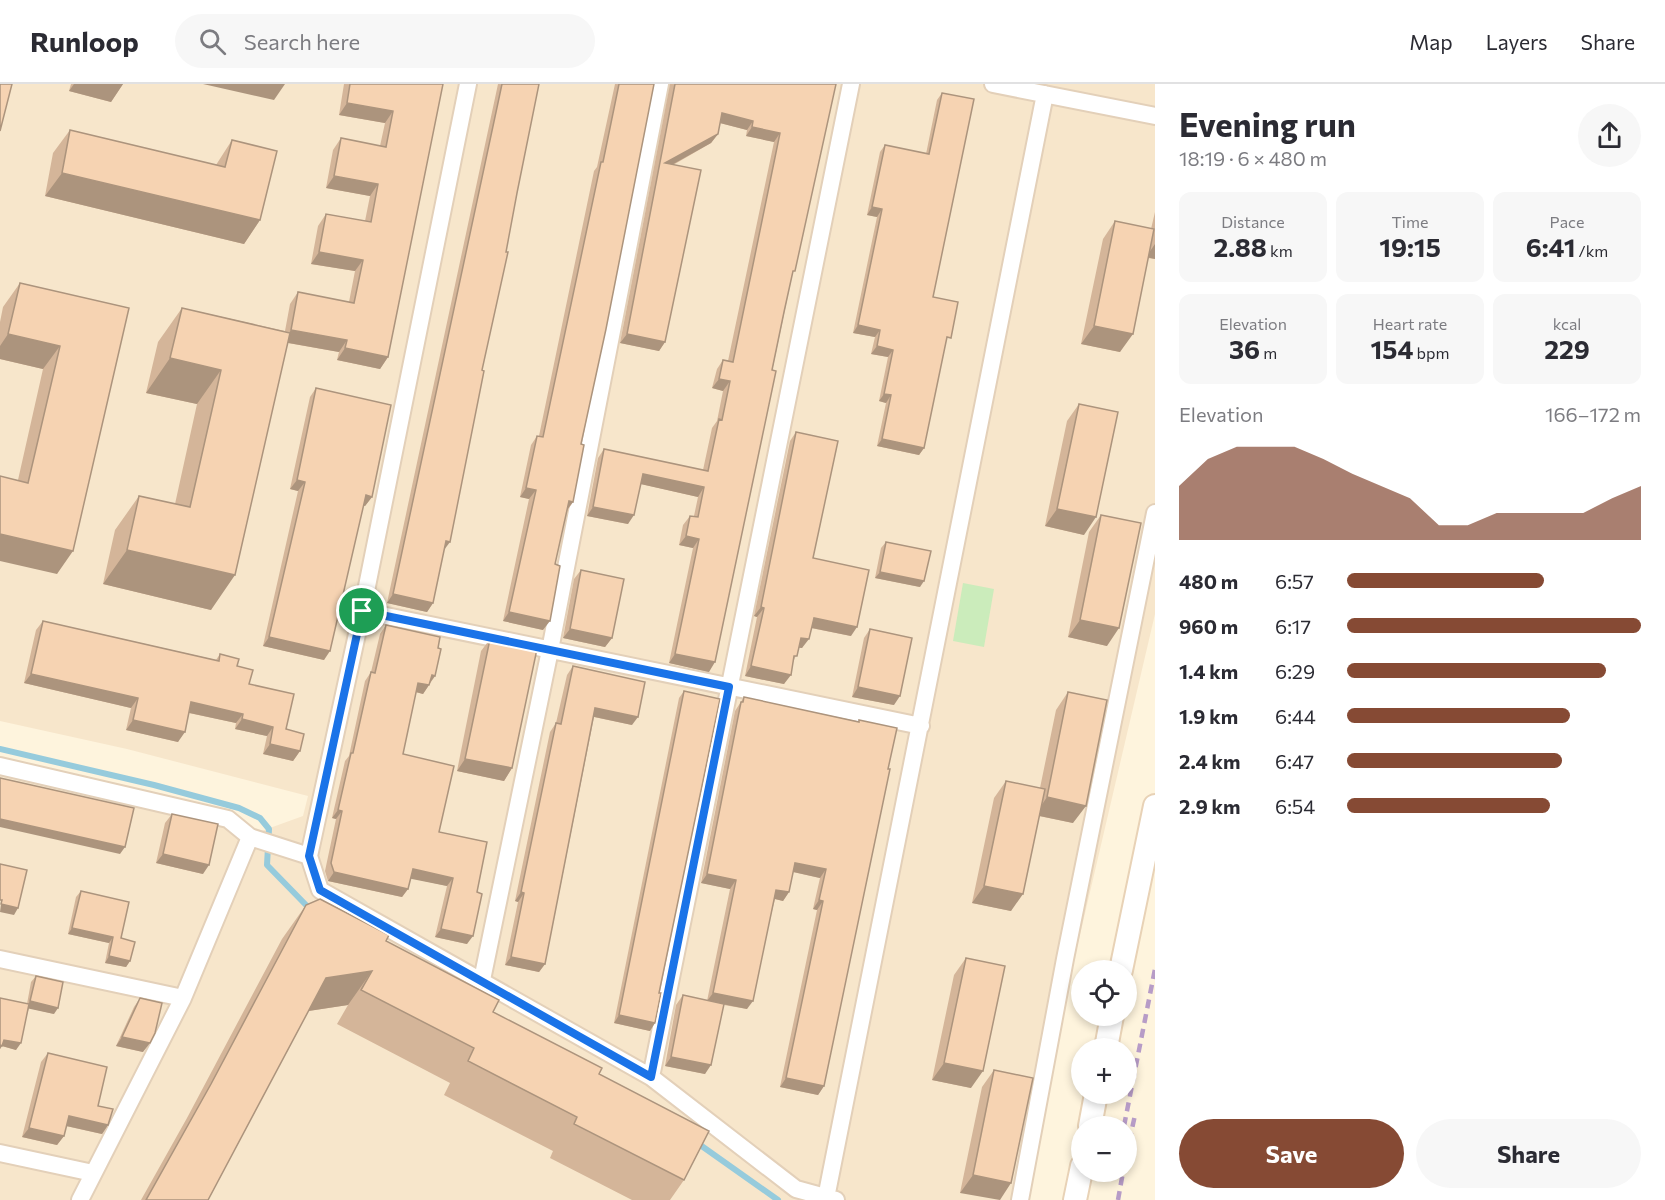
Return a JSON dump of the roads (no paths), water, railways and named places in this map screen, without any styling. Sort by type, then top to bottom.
[{"type":"main road","points":[[1123,960],[1155,806]]},
{"type":"main road","points":[[1075,1200],[1079,1182]]},
{"type":"street","points":[[468,84],[362,611],[309,856],[320,890],[651,1077],[796,1189],[831,1199],[1045,94]]},
{"type":"street","points":[[482,980],[660,84]]},
{"type":"street","points":[[651,1077],[851,84]]},
{"type":"street","points":[[993,84],[1155,116]]},
{"type":"street","points":[[1020,1200],[1065,959],[1155,513]]},
{"type":"street","points":[[362,611],[921,726]]},
{"type":"street","points":[[0,766],[228,819],[253,839],[309,856]]},
{"type":"street","points":[[80,1200],[183,998],[253,839]]},
{"type":"street","points":[[0,959],[183,998]]},
{"type":"street","points":[[0,1153],[93,1173]]},
{"type":"waterway","points":[[0,749],[154,785],[239,808],[260,818],[269,829],[267,865],[306,905],[313,909]]},
{"type":"waterway","points":[[696,1142],[778,1200]]},
{"type":"railway","points":[[1126,1116],[1155,969]]},
{"type":"railway","points":[[1118,1200],[1121,1182]]}]
